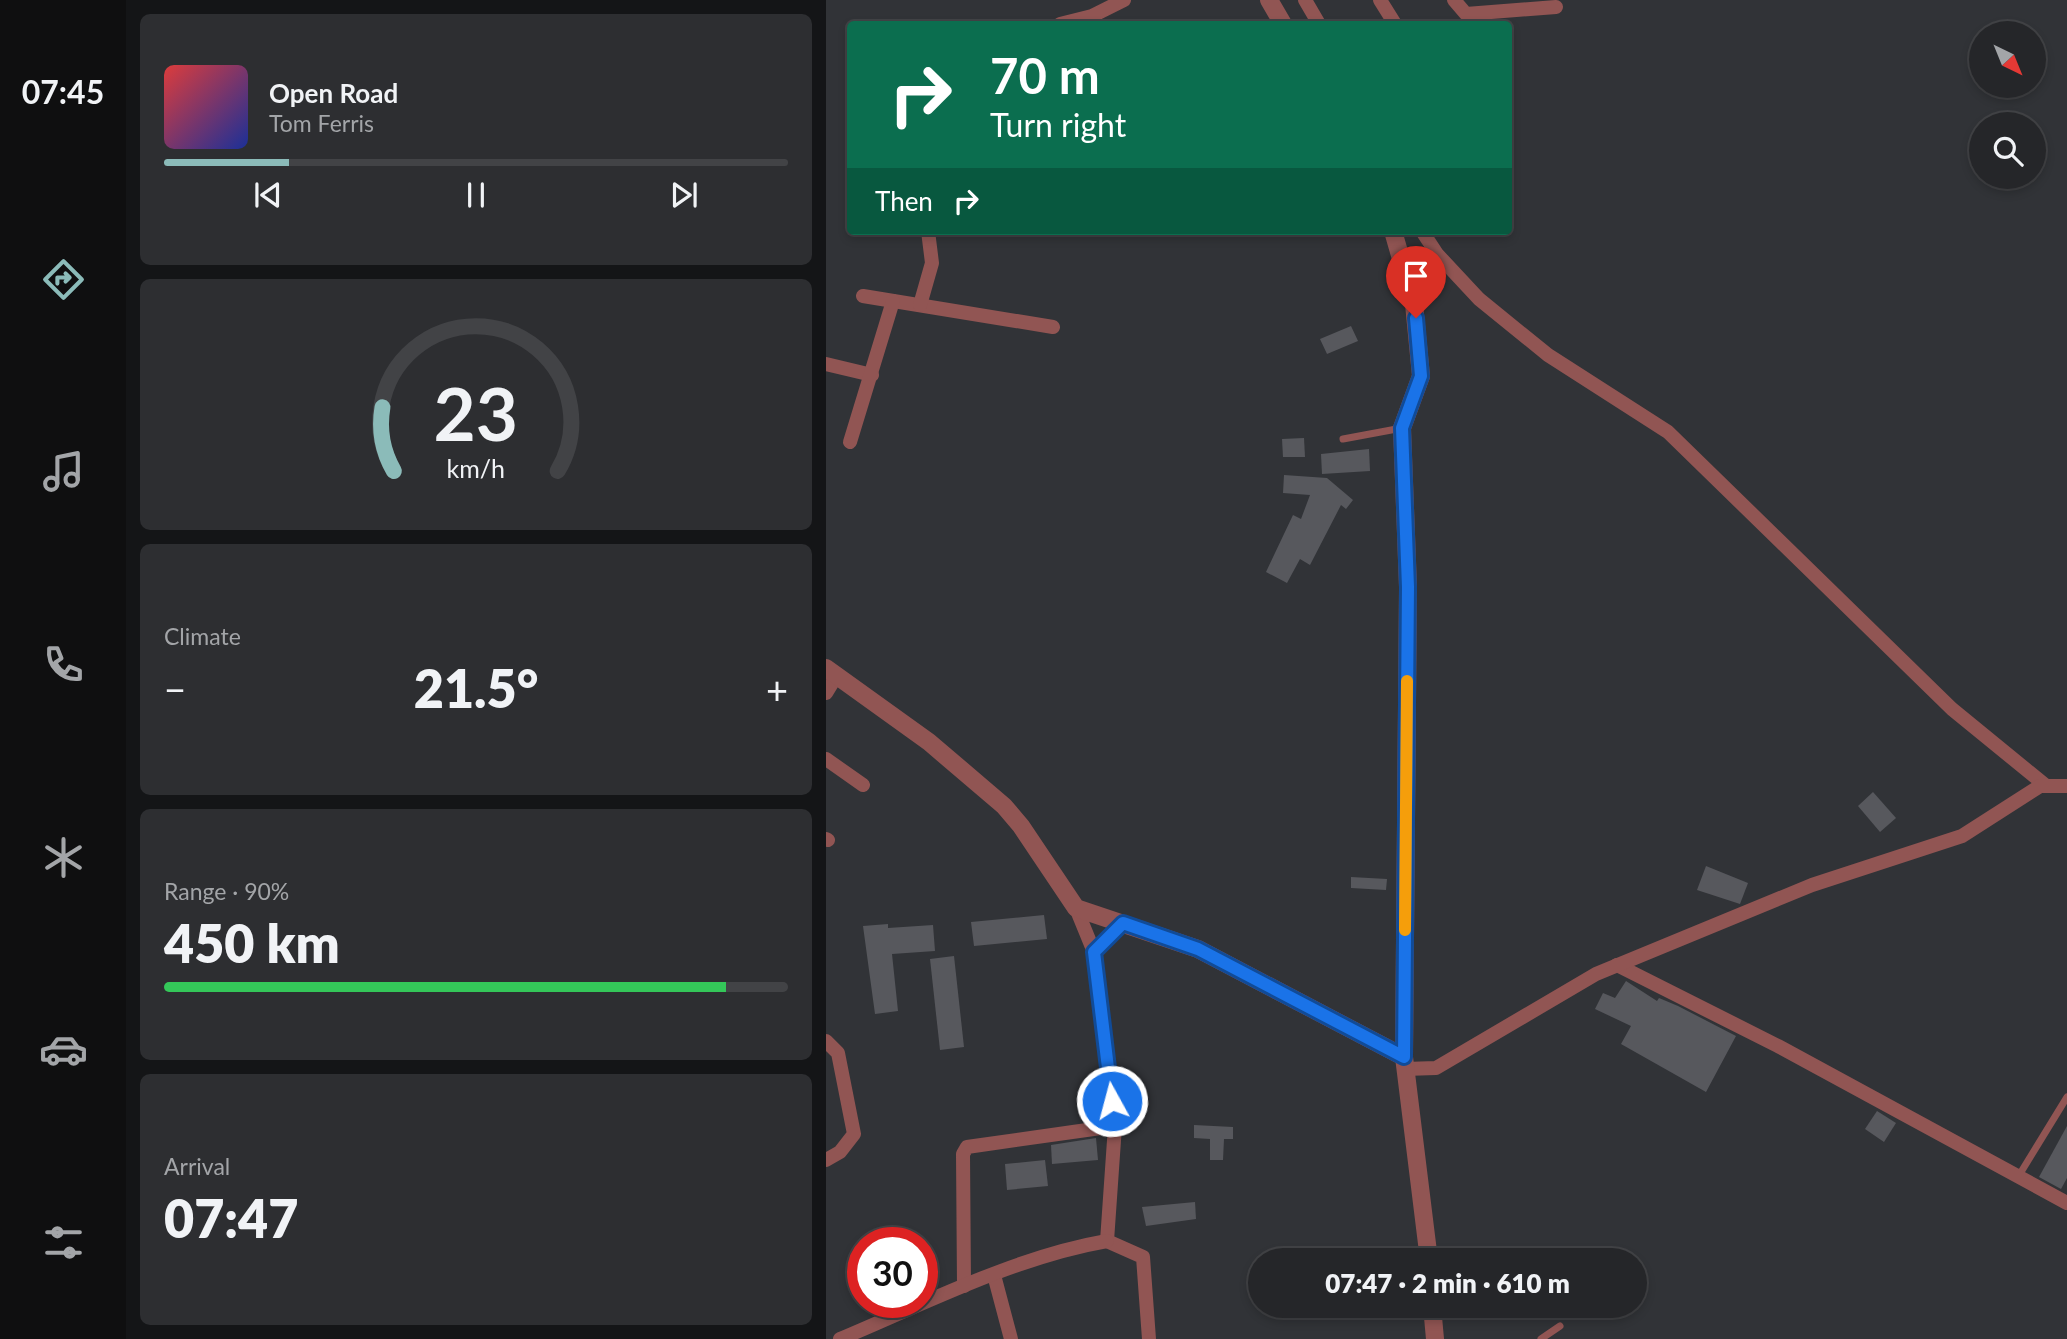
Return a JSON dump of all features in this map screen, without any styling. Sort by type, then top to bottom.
[{"type":"street","points":[[1072,21],[1092,16],[1124,0]]},
{"type":"street","points":[[1269,0],[1281,21]]},
{"type":"street","points":[[1305,0],[1317,21]]},
{"type":"street","points":[[1380,0],[1393,21]]},
{"type":"street","points":[[1454,0],[1466,14],[1556,7]]},
{"type":"street","points":[[920,305],[932,262],[929,235]]},
{"type":"street","points":[[1393,235],[1411,286],[1421,376],[1402,428],[1408,587],[1405,1063],[1428,1248]]},
{"type":"street","points":[[1425,235],[1437,254],[1479,299],[1548,355],[1668,432],[1952,709],[2045,785]]},
{"type":"street","points":[[863,296],[1053,327]]},
{"type":"street","points":[[850,442],[893,301]]},
{"type":"street","points":[[826,365],[872,375]]},
{"type":"street","points":[[826,694],[832,672],[929,742],[1003,806],[1021,826],[1076,908],[1094,952],[1115,1126],[1107,1241]]},
{"type":"street","points":[[826,759],[863,785]]},
{"type":"street","points":[[1076,908],[1198,949],[1405,1063],[1436,1068],[1564,990],[1617,965],[1812,885],[1962,836],[2045,785],[2067,786]]},
{"type":"street","points":[[1094,952],[1123,923]]},
{"type":"street","points":[[1617,965],[1778,1045],[2067,1203]]},
{"type":"street","points":[[826,1041],[838,1054],[854,1135],[840,1153],[826,1160]]},
{"type":"street","points":[[964,1286],[963,1154],[967,1147],[1115,1126]]},
{"type":"street","points":[[840,1339],[964,1286],[1088,1244],[1107,1241],[1143,1257],[1149,1339]]},
{"type":"street","points":[[994,1275],[1011,1339]]},
{"type":"street","points":[[1433,1318],[1435,1339]]},
{"type":"lane","points":[[1343,439],[1402,428]]},
{"type":"lane","points":[[2018,1177],[2067,1097]]},
{"type":"lane","points":[[1541,1339],[1560,1326]]},
{"type":"building","points":[[1351,326],[1358,341],[1327,354],[1320,339]]},
{"type":"building","points":[[1304,438],[1305,457],[1283,457],[1282,439]]},
{"type":"building","points":[[1369,449],[1370,471],[1322,474],[1321,454]]},
{"type":"building","points":[[1284,475],[1327,478],[1353,500],[1346,509],[1341,505],[1310,565],[1300,559],[1287,583],[1266,572],[1293,515],[1301,519],[1310,495],[1283,493]]},
{"type":"building","points":[[1873,792],[1896,818],[1880,832],[1858,806]]},
{"type":"building","points":[[1706,866],[1748,883],[1740,904],[1697,890]]},
{"type":"building","points":[[1351,877],[1387,879],[1386,890],[1351,888]]},
{"type":"building","points":[[1044,915],[1047,939],[974,946],[971,922]]},
{"type":"building","points":[[888,924],[888,928],[933,925],[935,951],[892,954],[898,1011],[875,1014],[863,926]]},
{"type":"building","points":[[954,956],[964,1047],[940,1050],[930,959]]},
{"type":"building","points":[[1626,981],[1657,1001],[1659,998],[1678,1006],[1736,1036],[1706,1092],[1621,1044],[1631,1026],[1595,1009],[1603,993],[1615,998]]},
{"type":"building","points":[[1877,1111],[1896,1123],[1884,1142],[1865,1129]]},
{"type":"building","points":[[1194,1125],[1233,1127],[1233,1139],[1224,1139],[1223,1160],[1210,1160],[1210,1139],[1194,1138]]},
{"type":"building","points":[[2067,1126],[2067,1178],[2061,1189],[2039,1177]]},
{"type":"building","points":[[1096,1138],[1098,1160],[1052,1164],[1051,1145]]},
{"type":"building","points":[[1045,1160],[1048,1186],[1007,1190],[1005,1164]]},
{"type":"building","points":[[1195,1202],[1196,1219],[1146,1226],[1142,1207]]},
{"type":"slow traffic","points":[[1405,930],[1407,681]]},
{"type":"route","points":[[1112,1101],[1094,952],[1107,936],[1123,923],[1198,949],[1404,1057],[1408,587],[1402,428],[1421,376],[1416,318]]}]
